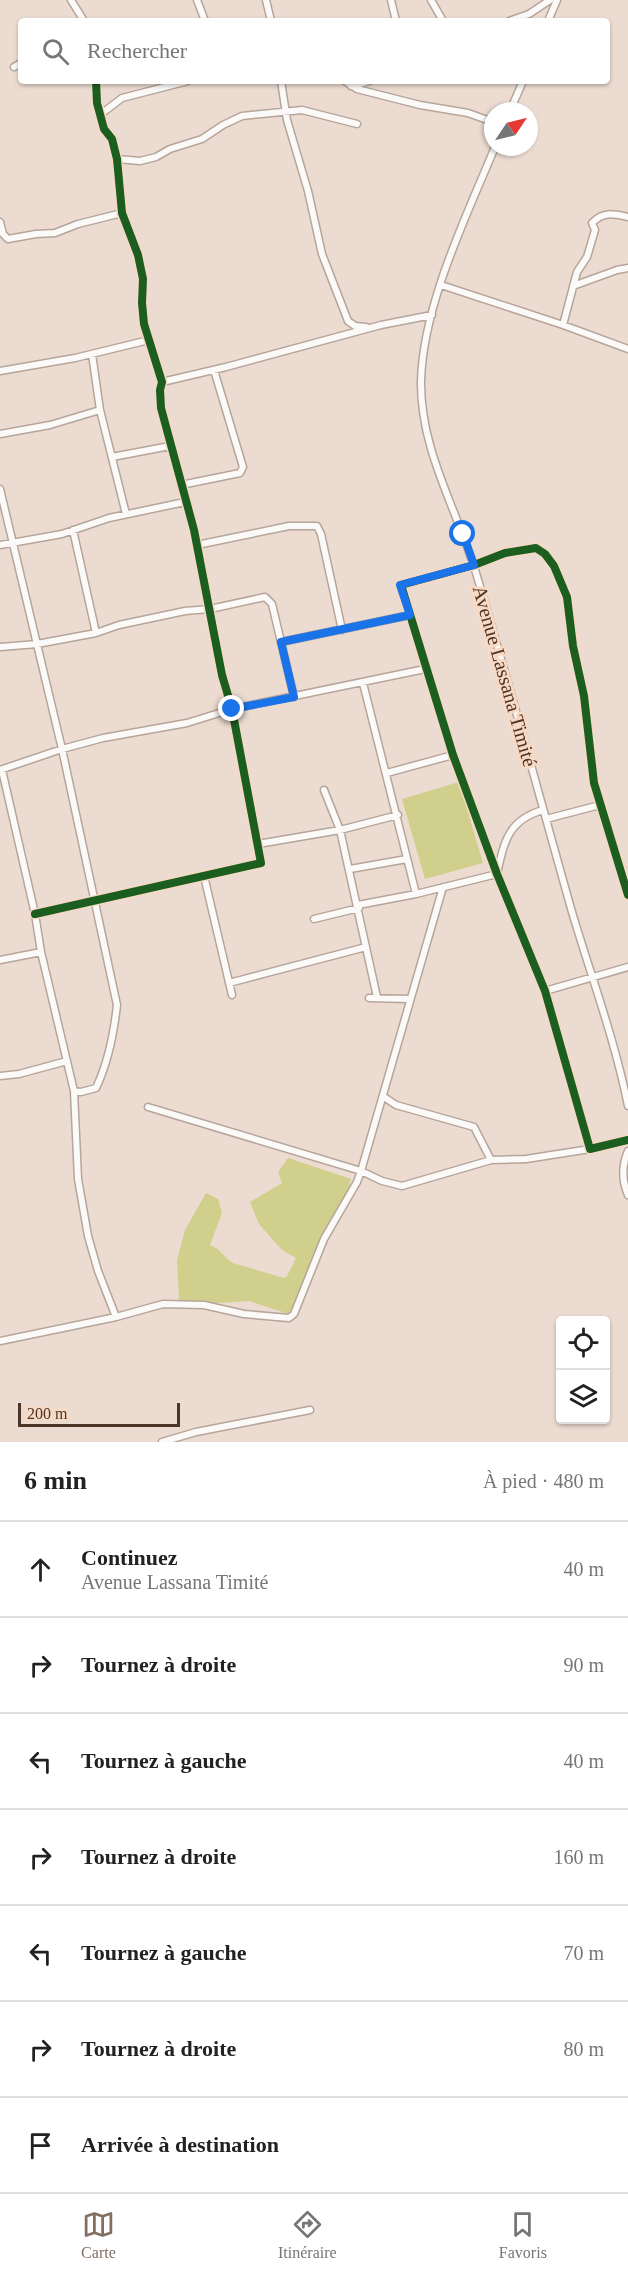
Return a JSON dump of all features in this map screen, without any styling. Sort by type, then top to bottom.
[{"type":"street","points":[[71,0],[82,18]]},
{"type":"street","points":[[197,0],[204,18]]},
{"type":"street","points":[[266,0],[270,18]]},
{"type":"street","points":[[391,0],[395,18]]},
{"type":"street","points":[[431,0],[441,18]]},
{"type":"street","points":[[517,18],[550,0]]},
{"type":"street","points":[[549,18],[557,0]]},
{"type":"street","points":[[35,914],[261,863],[232,709],[222,675],[197,545],[159,399],[162,382],[142,312],[142,279],[138,255],[122,213],[117,159],[112,139],[104,129],[97,103],[96,84]]},
{"type":"street","points":[[100,114],[122,98],[176,84]]},
{"type":"street","points":[[281,84],[285,112],[308,191],[322,254],[345,316],[351,325],[372,327]]},
{"type":"street","points":[[351,84],[420,105],[468,113],[484,119]]},
{"type":"street","points":[[514,102],[522,84]]},
{"type":"street","points":[[117,159],[140,161],[156,157],[170,149],[201,139],[242,116],[302,110],[357,124]]},
{"type":"street","name":"Avenue Lassana Timité","points":[[491,156],[441,285],[432,315],[422,366],[424,413],[437,472],[474,565],[591,978],[624,1083],[628,1106]]},
{"type":"street","points":[[0,222],[3,234],[8,239],[15,239],[55,233],[78,224],[122,213]]},
{"type":"street","points":[[563,325],[577,272],[587,257],[595,230],[592,223],[606,214],[628,217]]},
{"type":"street","points":[[573,286],[628,268]]},
{"type":"street","points":[[441,285],[628,349]]},
{"type":"street","points":[[162,382],[372,327],[432,315]]},
{"type":"street","points":[[0,371],[92,354],[149,340]]},
{"type":"street","points":[[92,354],[100,410],[126,514]]},
{"type":"street","points":[[181,485],[230,476],[240,473],[243,467],[214,370]]},
{"type":"street","points":[[0,434],[50,425],[100,410]]},
{"type":"street","points":[[112,457],[170,446]]},
{"type":"street","points":[[0,489],[62,749],[117,1005],[114,1027],[96,1088],[81,1092],[74,1091]]},
{"type":"street","points":[[0,545],[50,537],[126,514],[185,502]]},
{"type":"street","points":[[197,545],[289,526],[317,526],[321,534],[342,630]]},
{"type":"street","points":[[74,530],[96,633]]},
{"type":"street","points":[[590,1149],[545,991],[497,874],[453,755],[400,585],[474,565],[505,553],[536,548],[545,554],[554,566],[567,597],[573,646],[584,696],[594,783],[628,895]]},
{"type":"street","points":[[0,647],[37,644],[96,633],[119,625],[265,597],[272,604],[294,697]]},
{"type":"street","points":[[281,642],[410,615]]},
{"type":"street","points":[[116,1317],[98,1271],[88,1236],[78,1179],[74,1091],[1,770],[103,738],[187,723],[232,709],[425,669]]},
{"type":"street","points":[[363,683],[416,894]]},
{"type":"street","points":[[387,773],[453,755]]},
{"type":"street","points":[[324,789],[340,830],[350,869],[377,997]]},
{"type":"street","points":[[546,819],[600,805]]},
{"type":"street","points":[[497,874],[501,853],[515,825],[527,814],[543,810]]},
{"type":"street","points":[[258,844],[340,830],[398,815]]},
{"type":"street","points":[[350,869],[407,859]]},
{"type":"street","points":[[314,919],[358,906],[497,874]]},
{"type":"street","points":[[204,876],[232,995]]},
{"type":"street","points":[[0,1341],[116,1317],[163,1304],[186,1304],[221,1308],[244,1314],[289,1318],[294,1314],[324,1239],[361,1171],[443,887]]},
{"type":"street","points":[[229,983],[366,947]]},
{"type":"street","points":[[0,960],[41,952]]},
{"type":"street","points":[[545,991],[628,967]]},
{"type":"street","points":[[369,998],[409,999]]},
{"type":"street","points":[[0,1076],[19,1074],[67,1061]]},
{"type":"street","points":[[384,1097],[396,1105],[474,1127],[491,1160]]},
{"type":"street","points":[[148,1107],[361,1171],[382,1181],[402,1186],[491,1160],[526,1159],[590,1149],[628,1140]]},
{"type":"street","points":[[628,1151],[624,1169],[624,1184],[628,1195]]},
{"type":"street","points":[[162,1442],[196,1432],[310,1410]]},
{"type":"shaded area","points":[[459,782],[483,863],[425,879],[402,799]]},
{"type":"shaded area","points":[[288,1158],[351,1179],[347,1194],[321,1239],[293,1310],[289,1314],[249,1301],[203,1304],[179,1301],[177,1260],[185,1230],[206,1193],[218,1199],[222,1213],[210,1245],[233,1263],[284,1278],[287,1276],[296,1258],[282,1250],[259,1224],[250,1202],[282,1183],[278,1172]]},
{"type":"cycle path","points":[[35,914],[261,863],[232,709],[222,675],[194,530],[161,408],[162,382],[144,324],[143,279],[138,255],[122,213],[117,159],[112,139],[104,129],[97,103],[96,84]]},
{"type":"cycle path","points":[[628,895],[594,783],[584,696],[573,646],[567,597],[554,566],[545,554],[536,548],[505,553],[474,565],[401,585],[453,755],[497,874],[545,991],[590,1149],[628,1140]]},
{"type":"route","points":[[232,709],[294,697],[281,642],[410,615],[400,585],[474,565],[463,534]]}]
